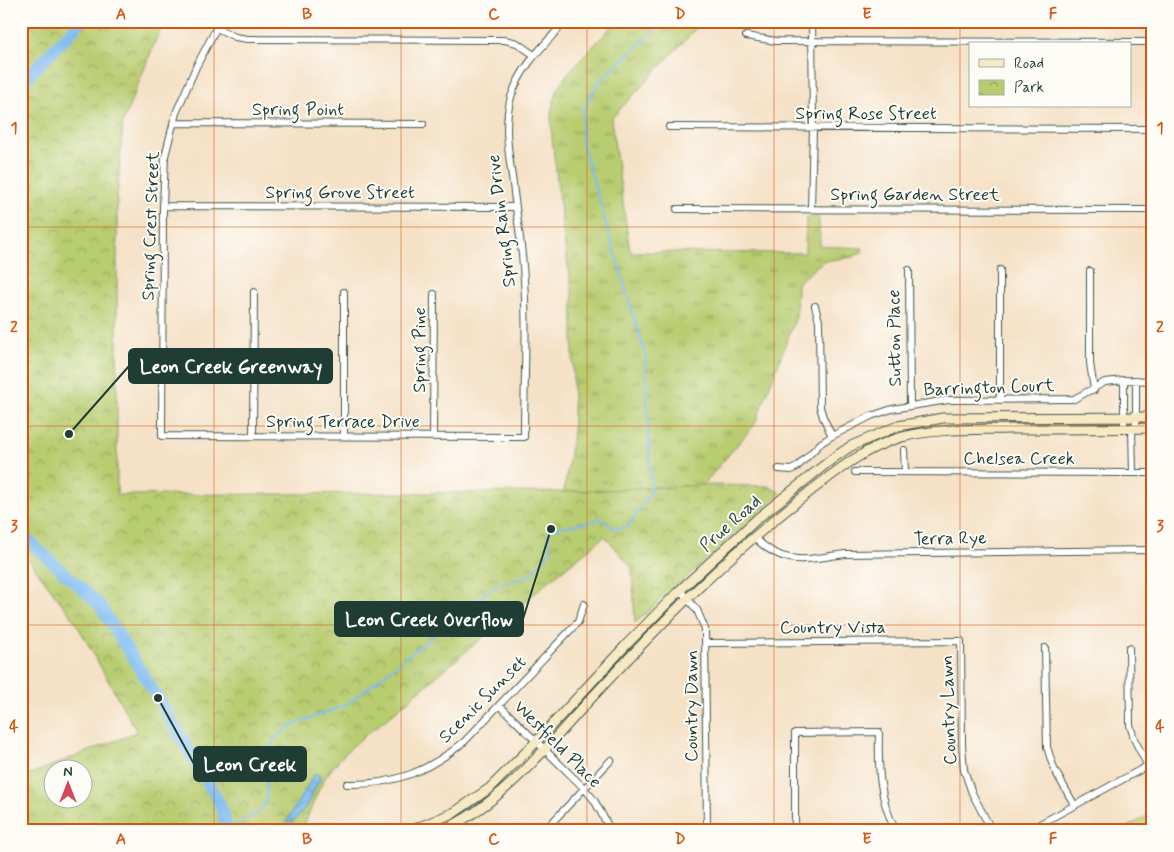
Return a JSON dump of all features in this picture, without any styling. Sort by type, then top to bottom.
[{"type":"main road","name":"Prue Road","points":[[410,831],[448,816],[473,801],[496,783],[680,590],[758,518],[851,446],[898,426],[943,418],[1153,417]]},
{"type":"main road","points":[[943,418],[944,430]]},
{"type":"main road","name":"Prue Road","points":[[441,831],[460,822],[498,796],[688,598],[754,537],[856,456],[902,437],[944,430],[1153,428]]},
{"type":"street","name":"Spring Crest Street","points":[[162,436],[165,156],[173,123],[186,89],[220,21]]},
{"type":"street","name":"Spring Rain Drive","points":[[524,437],[525,294],[506,135],[508,110],[520,76],[534,55],[566,21]]},
{"type":"street","points":[[811,209],[813,127],[812,21]]},
{"type":"street","points":[[217,28],[235,37],[248,39],[505,40],[517,43],[534,55]]},
{"type":"street","points":[[746,36],[776,41],[812,42],[1153,42]]},
{"type":"street","name":"Spring Point","points":[[173,123],[423,124]]},
{"type":"street","name":"Spring Rose Street","points":[[669,126],[1153,129]]},
{"type":"street","name":"Spring Grove Street","points":[[163,206],[516,207]]},
{"type":"street","name":"Spring Garden Street","points":[[677,209],[1153,210]]},
{"type":"street","name":"Sutton Place","points":[[908,270],[910,405]]},
{"type":"street","points":[[1000,270],[1000,400]]},
{"type":"street","points":[[1090,271],[1090,364],[1094,390]]},
{"type":"street","points":[[253,436],[254,292]]},
{"type":"street","points":[[344,292],[344,436]]},
{"type":"street","name":"Spring Pine","points":[[433,436],[434,294]]},
{"type":"street","points":[[815,306],[819,321],[820,407],[832,436]]},
{"type":"street","points":[[1124,380],[1124,417],[1130,429],[1133,473]]},
{"type":"street","name":"Barrington Court","points":[[779,469],[786,470],[797,467],[821,443],[871,416],[910,405],[948,400],[1074,399],[1094,390],[1105,382],[1124,380],[1153,381]]},
{"type":"street","points":[[1130,429],[1136,417],[1136,380]]},
{"type":"street","points":[[1124,399],[1136,399]]},
{"type":"street","name":"Spring Terrace Drive","points":[[162,436],[524,437]]},
{"type":"street","points":[[904,450],[905,472]]},
{"type":"street","name":"Chelsea Creek","points":[[855,472],[1153,473]]},
{"type":"street","name":"Terra Rye","points":[[754,537],[766,549],[779,556],[795,559],[812,559],[845,554],[1153,550]]},
{"type":"street","name":"Country Dawn","points":[[680,590],[688,598],[703,621],[705,629],[707,831]]},
{"type":"street","name":"Scenic Sunset","points":[[348,784],[383,782],[404,777],[424,770],[448,755],[465,741],[578,622],[584,604]]},
{"type":"street","name":"Country Vista","points":[[706,643],[961,641]]},
{"type":"street","name":"Country Lawn","points":[[961,641],[964,770],[972,792],[992,831]]},
{"type":"street","points":[[1046,648],[1047,747],[1054,768],[1074,806]]},
{"type":"street","points":[[1027,831],[1150,765],[1134,738],[1130,725],[1129,648]]},
{"type":"street","name":"Westfield Place","points":[[498,706],[584,788],[594,800],[610,831]]},
{"type":"street","points":[[796,831],[795,733],[879,732],[878,766],[881,789],[887,812],[896,831]]},
{"type":"street","points":[[544,831],[611,760]]},
{"type":"green space","points":[[21,21],[166,21],[157,37],[123,122],[117,198],[117,495],[564,492],[703,485],[768,486],[781,493],[635,623],[632,568],[605,536],[356,743],[339,760],[325,779],[303,829],[281,829],[281,831],[21,830],[21,778],[42,770],[42,810],[92,810],[92,760],[66,760],[137,732],[75,621],[21,550]]},
{"type":"green space","points":[[617,21],[703,21],[611,119],[630,252],[805,253],[806,217],[819,218],[820,246],[863,248],[862,252],[853,257],[823,261],[797,283],[796,317],[755,424],[703,485],[564,492],[573,433],[573,295],[565,247],[552,138],[551,112],[557,90],[567,74]]},
{"type":"green space","points":[[674,601],[676,604],[578,707],[599,679]]},
{"type":"green space","points":[[1153,813],[1153,831],[1120,831]]},
{"type":"water","points":[[315,773],[321,777],[305,808],[293,822],[286,822]]},
{"type":"waterway","points":[[21,84],[81,21]]},
{"type":"waterway","points":[[230,831],[239,823],[262,810],[267,797],[265,761],[275,738],[290,726],[346,705],[495,586],[532,574],[551,550],[548,534],[551,529],[594,521],[600,518],[615,529],[628,527],[651,491],[645,354],[581,140],[583,111],[598,83],[664,21]]},
{"type":"waterway","points":[[21,534],[99,604],[158,698],[220,804],[228,831]]},
{"type":"waterway","points":[[1140,831],[1153,824]]},
{"type":"place","name":"Leon Creek Greenway","points":[[69,434]]},
{"type":"place","name":"Leon Creek Overflow","points":[[551,529]]},
{"type":"place","name":"Leon Creek","points":[[158,698]]}]
